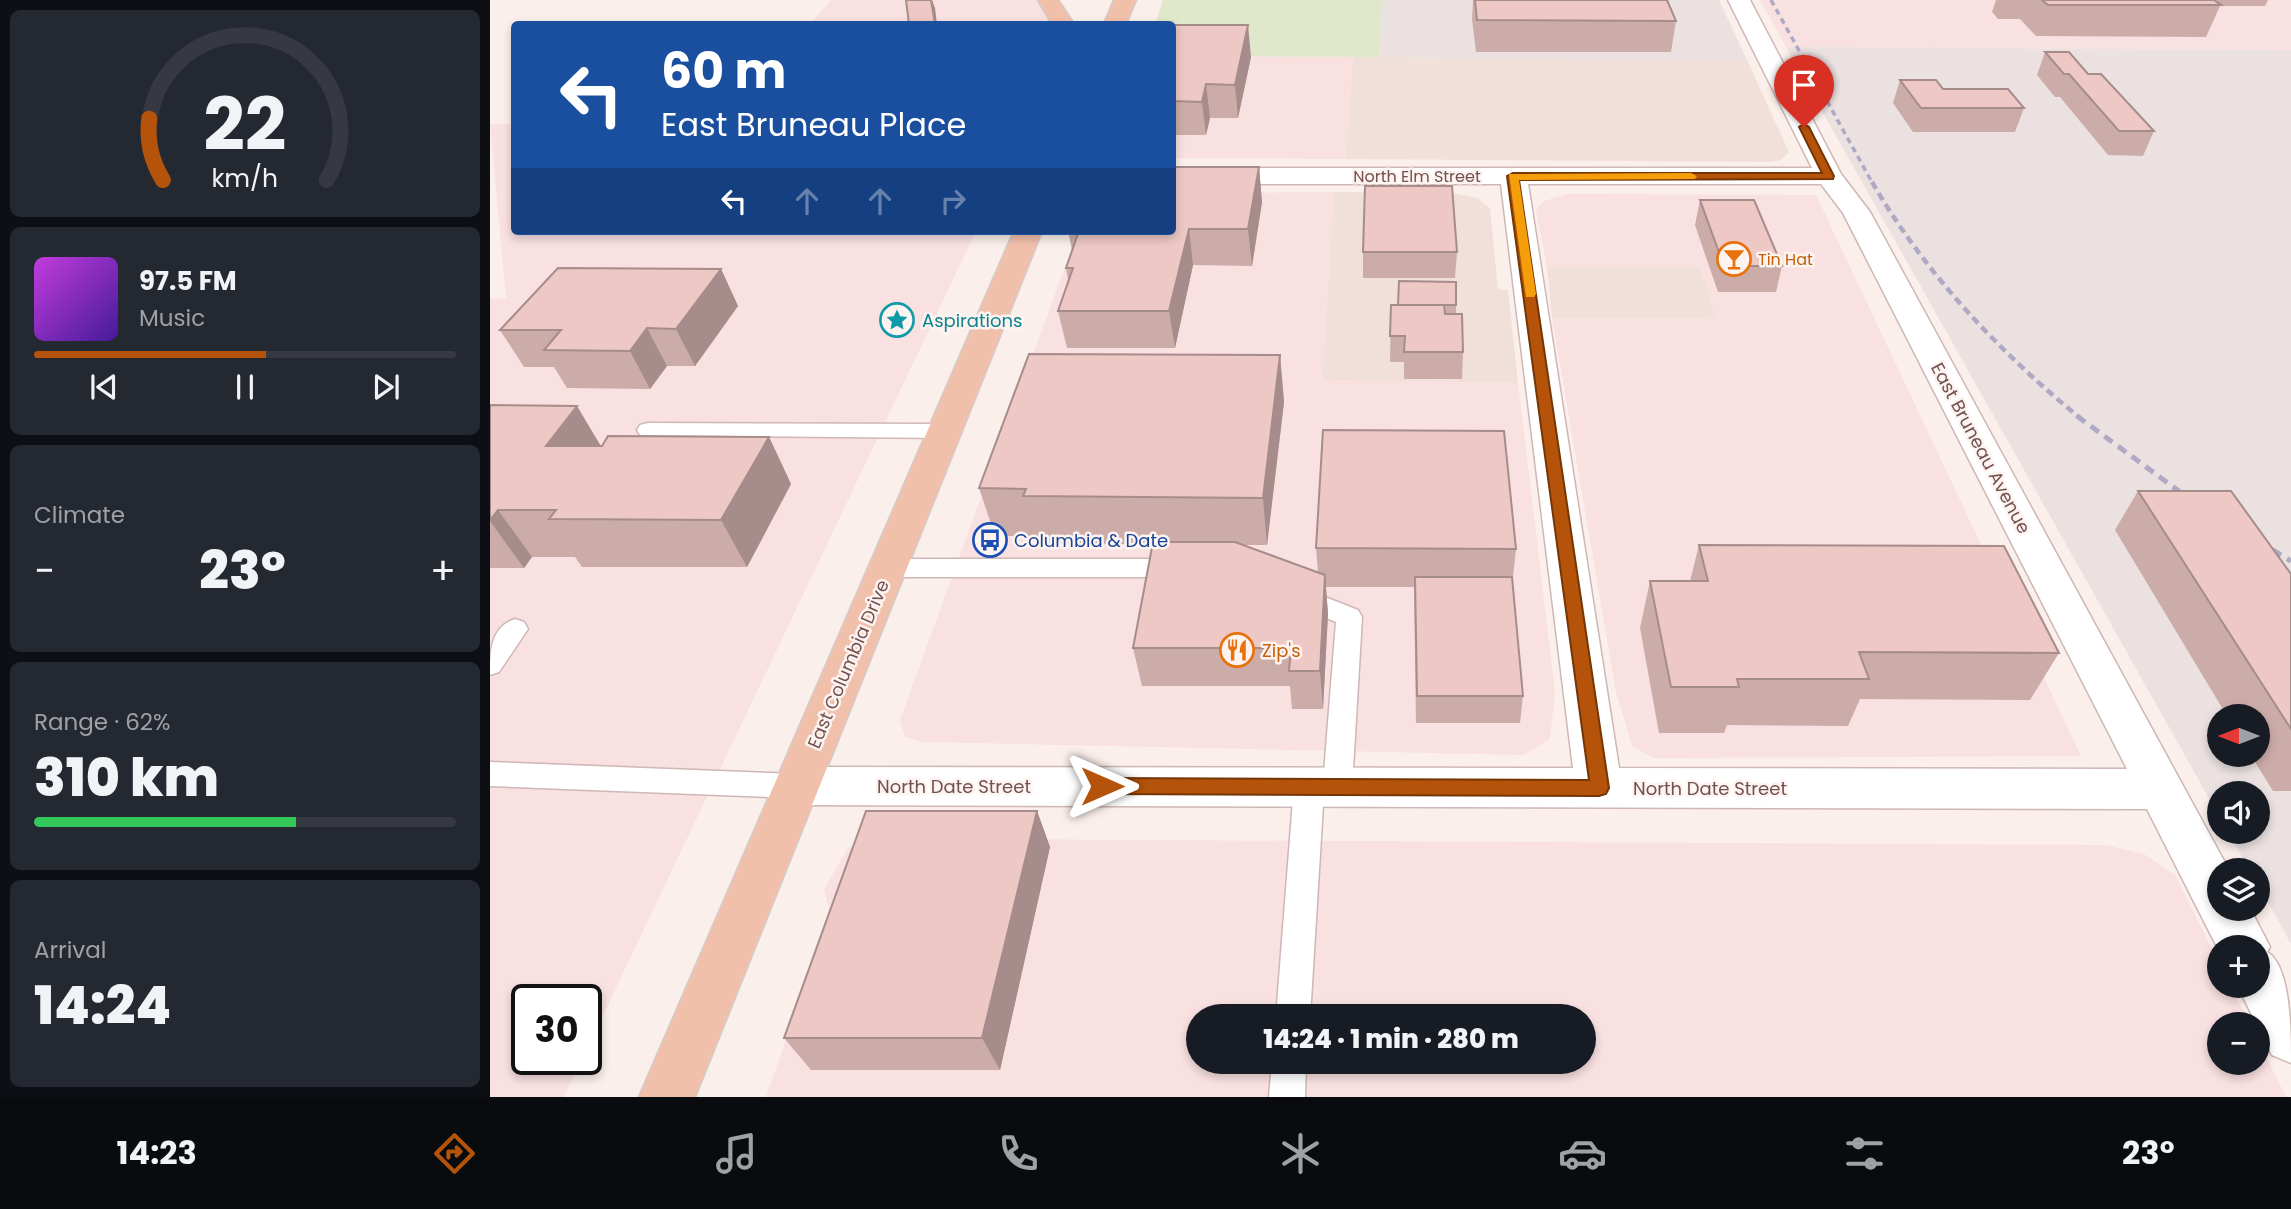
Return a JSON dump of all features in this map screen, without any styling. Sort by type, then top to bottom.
[{"type":"main road","points":[[1048,0],[1061,21]]},
{"type":"main road","points":[[1116,21],[1125,0]]},
{"type":"main road","name":"East Columbia Drive","points":[[667,1097],[1026,235]]},
{"type":"street","name":"East Bruneau Avenue","points":[[1740,0],[1829,176],[1863,224],[2207,877]]},
{"type":"street","name":"North Elm Street","points":[[1176,176],[1829,176]]},
{"type":"street","points":[[1513,176],[1599,788]]},
{"type":"street","name":"North Date Street","points":[[797,786],[2161,789]]},
{"type":"street","points":[[2270,996],[2291,1037]]},
{"type":"lane","points":[[648,430],[944,431]]},
{"type":"lane","points":[[887,568],[1206,568]]},
{"type":"lane","points":[[1271,584],[1349,617],[1323,787],[1295,1004]]},
{"type":"lane","points":[[490,665],[515,629]]},
{"type":"lane","points":[[490,774],[797,786]]},
{"type":"lane","points":[[1287,1097],[1288,1074]]},
{"type":"shaded area","points":[[831,0],[1037,0],[1049,21],[813,21]]},
{"type":"shaded area","points":[[1383,0],[1719,0],[1747,60],[1379,57]]},
{"type":"shaded area","points":[[1760,0],[2291,0],[2291,50],[1786,47]]},
{"type":"shaded area","points":[[1786,47],[2291,50],[2291,944],[2270,906],[2270,858],[2243,858],[2235,844],[2270,844],[2270,781],[2207,781],[2207,795]]},
{"type":"shaded area","points":[[1176,56],[1353,57],[1346,159],[1176,158]]},
{"type":"shaded area","points":[[1353,57],[1747,60],[1789,152],[1781,160],[1770,162],[1346,159]]},
{"type":"shaded area","points":[[490,124],[511,124],[511,235],[974,235],[602,1017],[602,984],[511,984],[511,1075],[574,1075],[564,1097],[490,1097],[490,299],[506,298]]},
{"type":"shaded area","points":[[1334,192],[1453,193],[1477,198],[1490,208],[1498,289],[1508,290],[1518,383],[1322,380]]},
{"type":"shaded area","points":[[1334,192],[1322,380],[1518,383],[1555,692],[1550,739],[1524,755],[923,742],[905,737],[900,720],[1077,235],[1176,235],[1176,193]]},
{"type":"shaded area","points":[[1568,194],[1816,195],[2081,756],[1653,758],[1632,746],[1616,692],[1552,318],[1716,319],[1700,267],[1547,267],[1536,210],[1544,201]]},
{"type":"shaded area","points":[[1547,267],[1700,267],[1717,319],[1552,318]]},
{"type":"shaded area","points":[[886,833],[960,839],[2105,845],[2144,854],[2175,875],[2207,939],[2207,998],[2236,998],[2243,1012],[2207,1012],[2207,1075],[2270,1075],[2270,1064],[2286,1097],[766,1097],[830,913],[824,889],[848,848]]},
{"type":"green space","points":[[1163,0],[1383,0],[1379,57],[1176,56],[1176,21],[1156,21]]},
{"type":"building","points":[[906,0],[931,0],[934,21],[909,21]]},
{"type":"building","points":[[1475,0],[1667,0],[1676,21],[1477,20]]},
{"type":"building","points":[[2042,0],[2214,0],[2221,5],[2048,5]]},
{"type":"building","points":[[1176,25],[1248,25],[1235,85],[1206,84],[1202,102],[1176,101]]},
{"type":"building","points":[[2045,52],[2069,52],[2088,74],[2101,74],[2154,131],[2119,131],[2069,74],[2064,74]]},
{"type":"building","points":[[1900,80],[1936,80],[1943,89],[2008,89],[2024,108],[1921,108]]},
{"type":"building","points":[[1176,167],[1259,167],[1248,229],[1189,229],[1169,311],[1058,311],[1073,268],[1066,268],[1078,235],[1176,235]]},
{"type":"building","points":[[1365,186],[1452,186],[1457,252],[1363,252]]},
{"type":"building","points":[[1700,200],[1754,200],[1782,266],[1724,266]]},
{"type":"building","points":[[558,268],[721,269],[676,329],[647,328],[630,351],[544,350],[561,330],[500,330]]},
{"type":"building","points":[[1399,281],[1456,282],[1456,305],[1398,305]]},
{"type":"building","points":[[1391,305],[1444,305],[1445,314],[1462,314],[1463,352],[1404,352],[1405,336],[1390,336]]},
{"type":"building","points":[[1029,354],[1280,355],[1263,498],[1023,496],[1026,489],[979,488]]},
{"type":"building","points":[[490,405],[577,406],[546,446],[602,446],[608,436],[769,437],[721,520],[549,519],[556,510],[498,510],[490,520]]},
{"type":"building","points":[[1323,430],[1504,431],[1516,549],[1316,548]]},
{"type":"building","points":[[2138,491],[2231,491],[2291,574],[2291,729]]},
{"type":"building","points":[[1153,542],[1235,542],[1325,575],[1320,671],[1289,671],[1291,648],[1133,648]]},
{"type":"building","points":[[1699,545],[2004,546],[2059,653],[1859,652],[1869,679],[1737,679],[1739,687],[1671,687],[1650,581],[1708,581]]},
{"type":"building","points":[[1415,577],[1512,577],[1523,696],[1417,696]]},
{"type":"building","points":[[866,811],[1037,811],[982,1038],[784,1038]]},
{"type":"railway","points":[[1771,0],[1873,184]]},
{"type":"railway","points":[[1872,182],[1915,248],[1965,309],[2021,366],[2080,418]]},
{"type":"railway","points":[[2077,416],[2195,503]]},
{"type":"railway","points":[[2258,541],[2291,561]]},
{"type":"slow traffic","points":[[1530,294],[1513,176],[1691,176]]},
{"type":"place","name":"Tin Hat","points":[[1734,259]]},
{"type":"place","name":"Aspirations","points":[[897,320]]},
{"type":"place","name":"Columbia & Date","points":[[990,540]]},
{"type":"place","name":"Zip's","points":[[1237,650]]},
{"type":"route","points":[[1102,786],[1599,788],[1513,176],[1829,176],[1804,127]]}]
